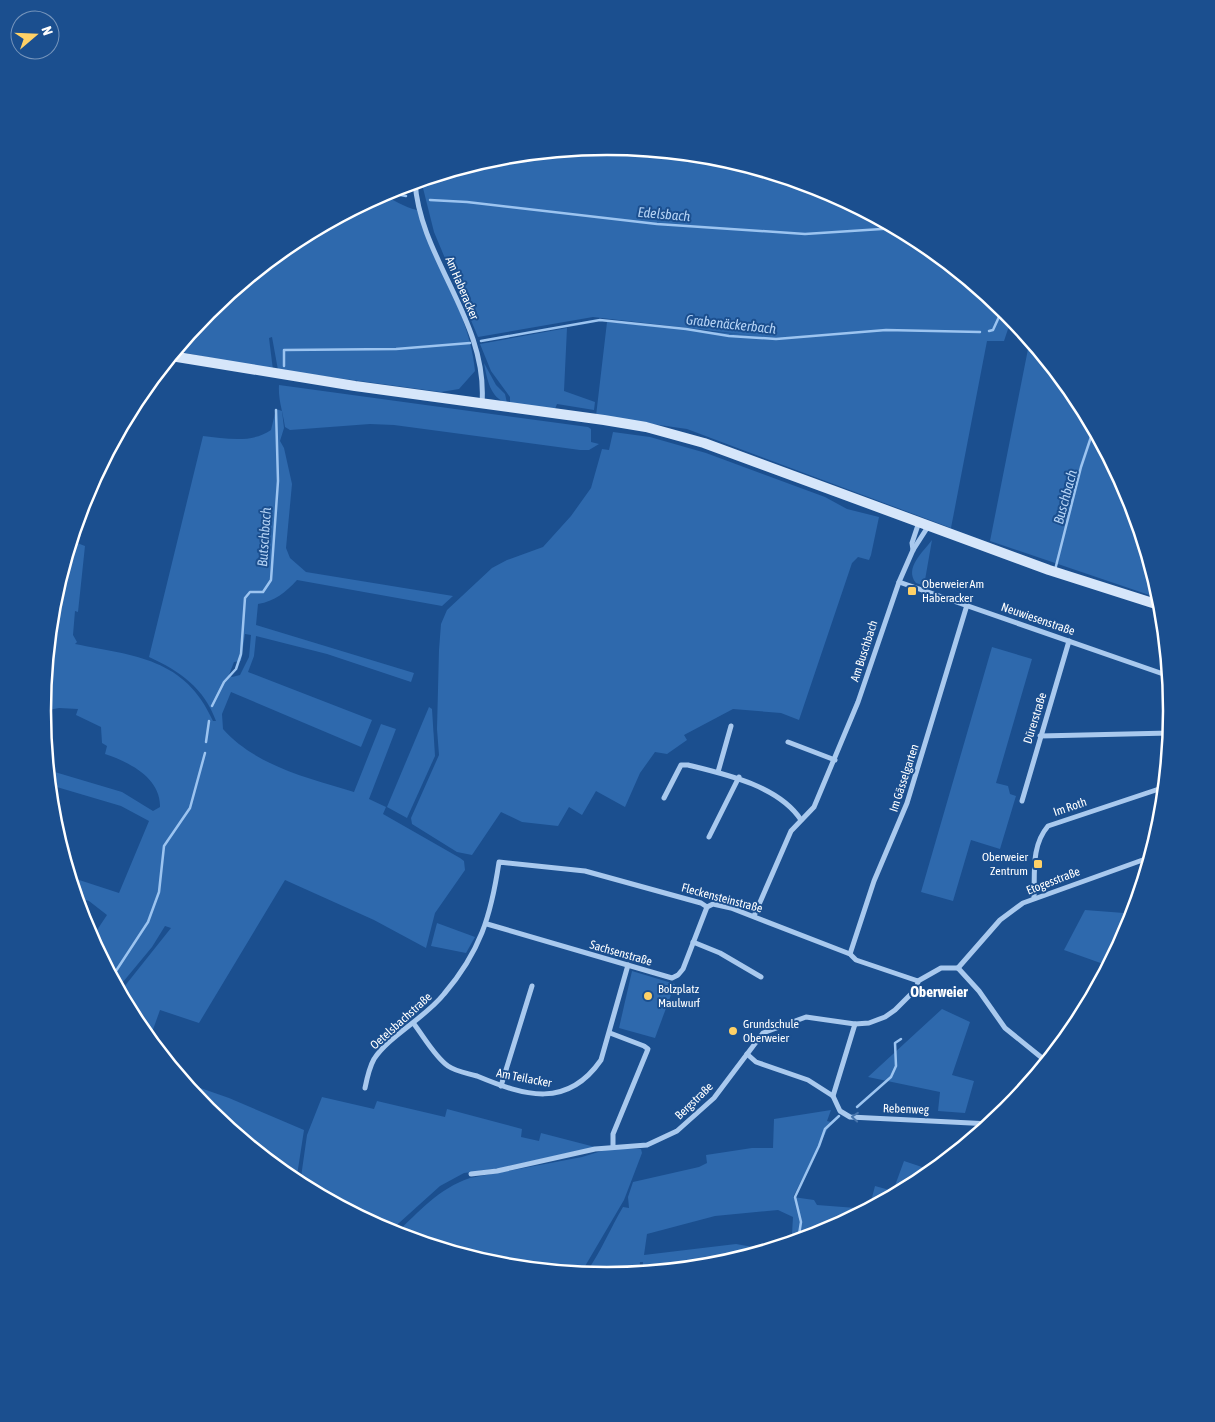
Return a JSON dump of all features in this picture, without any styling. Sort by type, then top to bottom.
[{"type":"main road","points":[[178,357],[354,386],[604,420],[685,436],[1049,570],[1153,603]]},
{"type":"street","name":"Am Haberacker","points":[[417,189],[425,225],[478,352],[482,377],[482,403]]},
{"type":"street","name":"Am Buschbach","points":[[913,550],[912,543],[924,523]]},
{"type":"street","name":"Am Buschbach","points":[[754,916],[791,831],[814,807],[835,760],[858,702],[899,582],[924,523]]},
{"type":"street","name":"Neuwiesenstraße","points":[[899,582],[1163,674]]},
{"type":"street","name":"Im Gässelgarten","points":[[850,954],[874,881],[907,803],[967,605]]},
{"type":"street","name":"Dürerstraße","points":[[1022,801],[1069,641]]},
{"type":"street","points":[[718,772],[731,726]]},
{"type":"street","points":[[1040,736],[1163,733]]},
{"type":"street","points":[[788,742],[835,760]]},
{"type":"street","points":[[664,798],[681,765],[740,777],[790,806],[801,820]]},
{"type":"street","points":[[709,837],[740,777]]},
{"type":"street","name":"Im Roth","points":[[1034,898],[1035,851],[1042,832],[1048,826],[1158,789]]},
{"type":"street","name":"Etogesstraße","points":[[958,968],[1004,916],[1034,898],[1144,860]]},
{"type":"street","name":"Fleckensteinstraße","points":[[499,862],[585,871],[701,903],[707,907],[713,904],[754,916],[850,954],[856,960],[918,982]]},
{"type":"street","name":"Oetelsbachstraße","points":[[365,1088],[374,1058],[444,995],[464,968],[487,924],[499,862]]},
{"type":"street","name":"Sachsenstraße","points":[[487,924],[672,978],[683,969],[707,907]]},
{"type":"street","points":[[693,942],[720,953],[761,977]]},
{"type":"street","name":"Am Teilacker","points":[[414,1024],[446,1065],[501,1086],[553,1094],[568,1091],[578,1085],[596,1067],[610,1033],[628,966]]},
{"type":"street","points":[[918,982],[941,968],[958,968],[979,991],[1005,1028],[1042,1058]]},
{"type":"street","name":"Bergstraße","points":[[471,1174],[497,1171],[613,1147],[647,1145],[677,1132],[714,1098],[763,1033],[806,1017],[855,1024],[885,1017],[909,998],[917,988],[918,982]]},
{"type":"street","points":[[501,1086],[532,986]]},
{"type":"street","points":[[833,1096],[855,1024]]},
{"type":"street","points":[[610,1033],[644,1046],[648,1050],[613,1134],[613,1147]]},
{"type":"street","name":"Rebenweg","points":[[747,1054],[756,1062],[808,1080],[833,1096],[840,1111],[850,1117],[980,1123]]},
{"type":"shaded area","points":[[608,155],[680,160],[716,165],[751,174],[786,184],[820,197],[886,229],[917,248],[946,270],[974,293],[1009,326],[1004,341],[987,341],[951,528],[687,429],[596,416],[607,322],[748,335],[593,317],[478,337],[434,232],[423,186],[499,165],[571,156]]},
{"type":"shaded area","points":[[390,199],[417,210],[459,309],[472,350],[475,371],[459,389],[441,392],[278,370],[272,337],[269,338],[273,370],[182,352],[214,318],[241,293],[298,248],[329,229]]},
{"type":"shaded area","points":[[567,328],[564,391],[595,402],[594,410],[557,404],[555,409],[510,404],[510,397],[491,371],[480,344]]},
{"type":"shaded area","points":[[1028,347],[1070,402],[1106,465],[1134,532],[1152,596],[990,541]]},
{"type":"shaded area","points":[[484,363],[496,385],[505,394],[507,403],[501,401],[490,387]]},
{"type":"shaded area","points":[[279,385],[588,427],[591,429],[591,442],[599,444],[589,450],[580,450],[394,425],[370,424],[290,430],[285,427]]},
{"type":"shaded area","points":[[276,409],[282,411],[284,428],[280,441],[284,448],[292,484],[286,548],[290,558],[306,572],[453,596],[442,606],[297,580],[279,596],[258,604],[256,625],[414,673],[411,682],[327,654],[256,636],[254,656],[248,672],[372,720],[361,747],[231,692],[222,714],[223,729],[236,742],[267,762],[301,776],[354,792],[381,724],[396,729],[369,799],[386,807],[383,814],[460,858],[464,861],[465,870],[435,913],[426,948],[374,920],[285,880],[199,1023],[160,1010],[153,1031],[125,986],[171,928],[165,926],[152,947],[123,983],[97,930],[107,915],[85,900],[78,880],[119,893],[149,821],[121,806],[56,787],[55,772],[122,792],[153,811],[160,807],[159,797],[155,788],[142,773],[124,762],[105,754],[107,746],[102,743],[101,727],[76,715],[78,709],[51,709],[52,675],[62,602],[78,543],[85,546],[78,612],[75,611],[73,635],[77,642],[75,644],[138,657],[156,663],[173,672],[188,684],[201,700],[213,721],[216,721],[205,699],[190,682],[171,668],[149,657],[203,436],[246,439],[271,430]],"holes":[[[245,634],[251,635],[249,657],[240,675],[232,677],[229,675],[234,662],[241,661]]]},
{"type":"shaded area","points":[[613,432],[650,437],[706,453],[825,497],[847,509],[879,517],[871,555],[869,560],[858,557],[852,563],[799,720],[781,713],[733,709],[684,735],[687,740],[667,754],[655,752],[640,773],[625,807],[596,791],[582,815],[569,807],[558,826],[522,822],[501,812],[472,855],[457,852],[412,824],[411,818],[439,755],[437,729],[441,624],[447,610],[492,568],[507,560],[543,547],[571,516],[591,488],[602,449],[609,450]]},
{"type":"shaded area","points":[[932,540],[925,580],[922,585],[916,583],[913,577],[913,566]]},
{"type":"shaded area","points":[[992,647],[1032,659],[996,783],[1008,786],[1010,794],[1016,796],[1000,849],[971,840],[953,901],[921,892]]},
{"type":"shaded area","points":[[429,707],[432,709],[435,756],[407,818],[387,807]]},
{"type":"shaded area","points":[[1085,910],[1124,913],[1121,924],[1102,964],[1064,950]]},
{"type":"shaded area","points":[[437,923],[475,937],[466,953],[431,946]]},
{"type":"shaded area","name":"Bolzplatz Maulwurf","points":[[632,971],[675,984],[655,1038],[619,1028]]},
{"type":"shaded area","points":[[942,1009],[970,1022],[952,1075],[974,1081],[965,1113],[938,1111],[940,1092],[868,1077]]},
{"type":"shaded area","points":[[198,1087],[229,1098],[304,1130],[297,1173],[241,1129]]},
{"type":"shaded area","points":[[322,1097],[374,1109],[377,1101],[445,1117],[447,1109],[522,1129],[521,1137],[539,1141],[541,1133],[595,1147],[501,1168],[464,1173],[440,1186],[396,1225],[361,1210],[301,1176],[307,1135]]},
{"type":"shaded area","points":[[831,1110],[827,1121],[831,1122],[793,1197],[814,1200],[817,1205],[857,1208],[791,1236],[793,1217],[778,1210],[715,1216],[647,1234],[644,1255],[736,1244],[754,1247],[716,1257],[680,1262],[644,1266],[643,1262],[640,1262],[640,1266],[590,1267],[623,1207],[629,1208],[628,1197],[633,1182],[699,1167],[707,1163],[706,1155],[752,1148],[773,1148],[774,1119]]},
{"type":"shaded area","points":[[608,1149],[641,1149],[642,1153],[624,1200],[585,1266],[499,1257],[429,1238],[402,1228],[439,1194],[459,1182],[470,1178],[582,1157]]},
{"type":"shaded area","points":[[904,1161],[925,1168],[894,1188]]},
{"type":"shaded area","points":[[875,1186],[890,1190],[871,1201]]},
{"type":"waterway","name":"Edelsbach","points":[[400,195],[406,196]]},
{"type":"waterway","name":"Edelsbach","points":[[430,200],[467,202],[657,224],[805,234],[886,229]]},
{"type":"waterway","name":"Grabenäckerbach","points":[[989,331],[993,330],[999,316]]},
{"type":"waterway","name":"Grabenäckerbach","points":[[481,341],[600,320],[686,329],[729,336],[776,339],[886,330],[980,332]]},
{"type":"waterway","name":"Grabenäckerbach","points":[[284,366],[284,350],[396,349],[470,343]]},
{"type":"waterway","name":"Butschbach","points":[[212,706],[224,682],[236,669],[241,654],[245,598],[250,592],[263,592],[271,580],[278,481],[276,410]]},
{"type":"waterway","name":"Buschbach","points":[[1055,570],[1081,467],[1091,437]]},
{"type":"waterway","name":"Butschbach","points":[[206,742],[209,721]]},
{"type":"waterway","name":"Butschbach","points":[[116,971],[148,922],[159,892],[164,846],[190,808],[205,753]]},
{"type":"waterway","points":[[857,1107],[891,1077],[896,1066],[895,1043],[901,1039]]},
{"type":"waterway","points":[[799,1233],[801,1222],[795,1197],[825,1129],[839,1116]]},
{"type":"place","name":"Oberweier Am Haberacker","points":[[912,591]]},
{"type":"place","name":"Oberweier Zentrum","points":[[1038,864]]},
{"type":"place","name":"Bolzplatz Maulwurf","points":[[648,996]]},
{"type":"place","name":"Grundschule Oberweier","points":[[733,1031]]},
{"type":"district","name":"Oberweier","points":[[939,992]]}]
